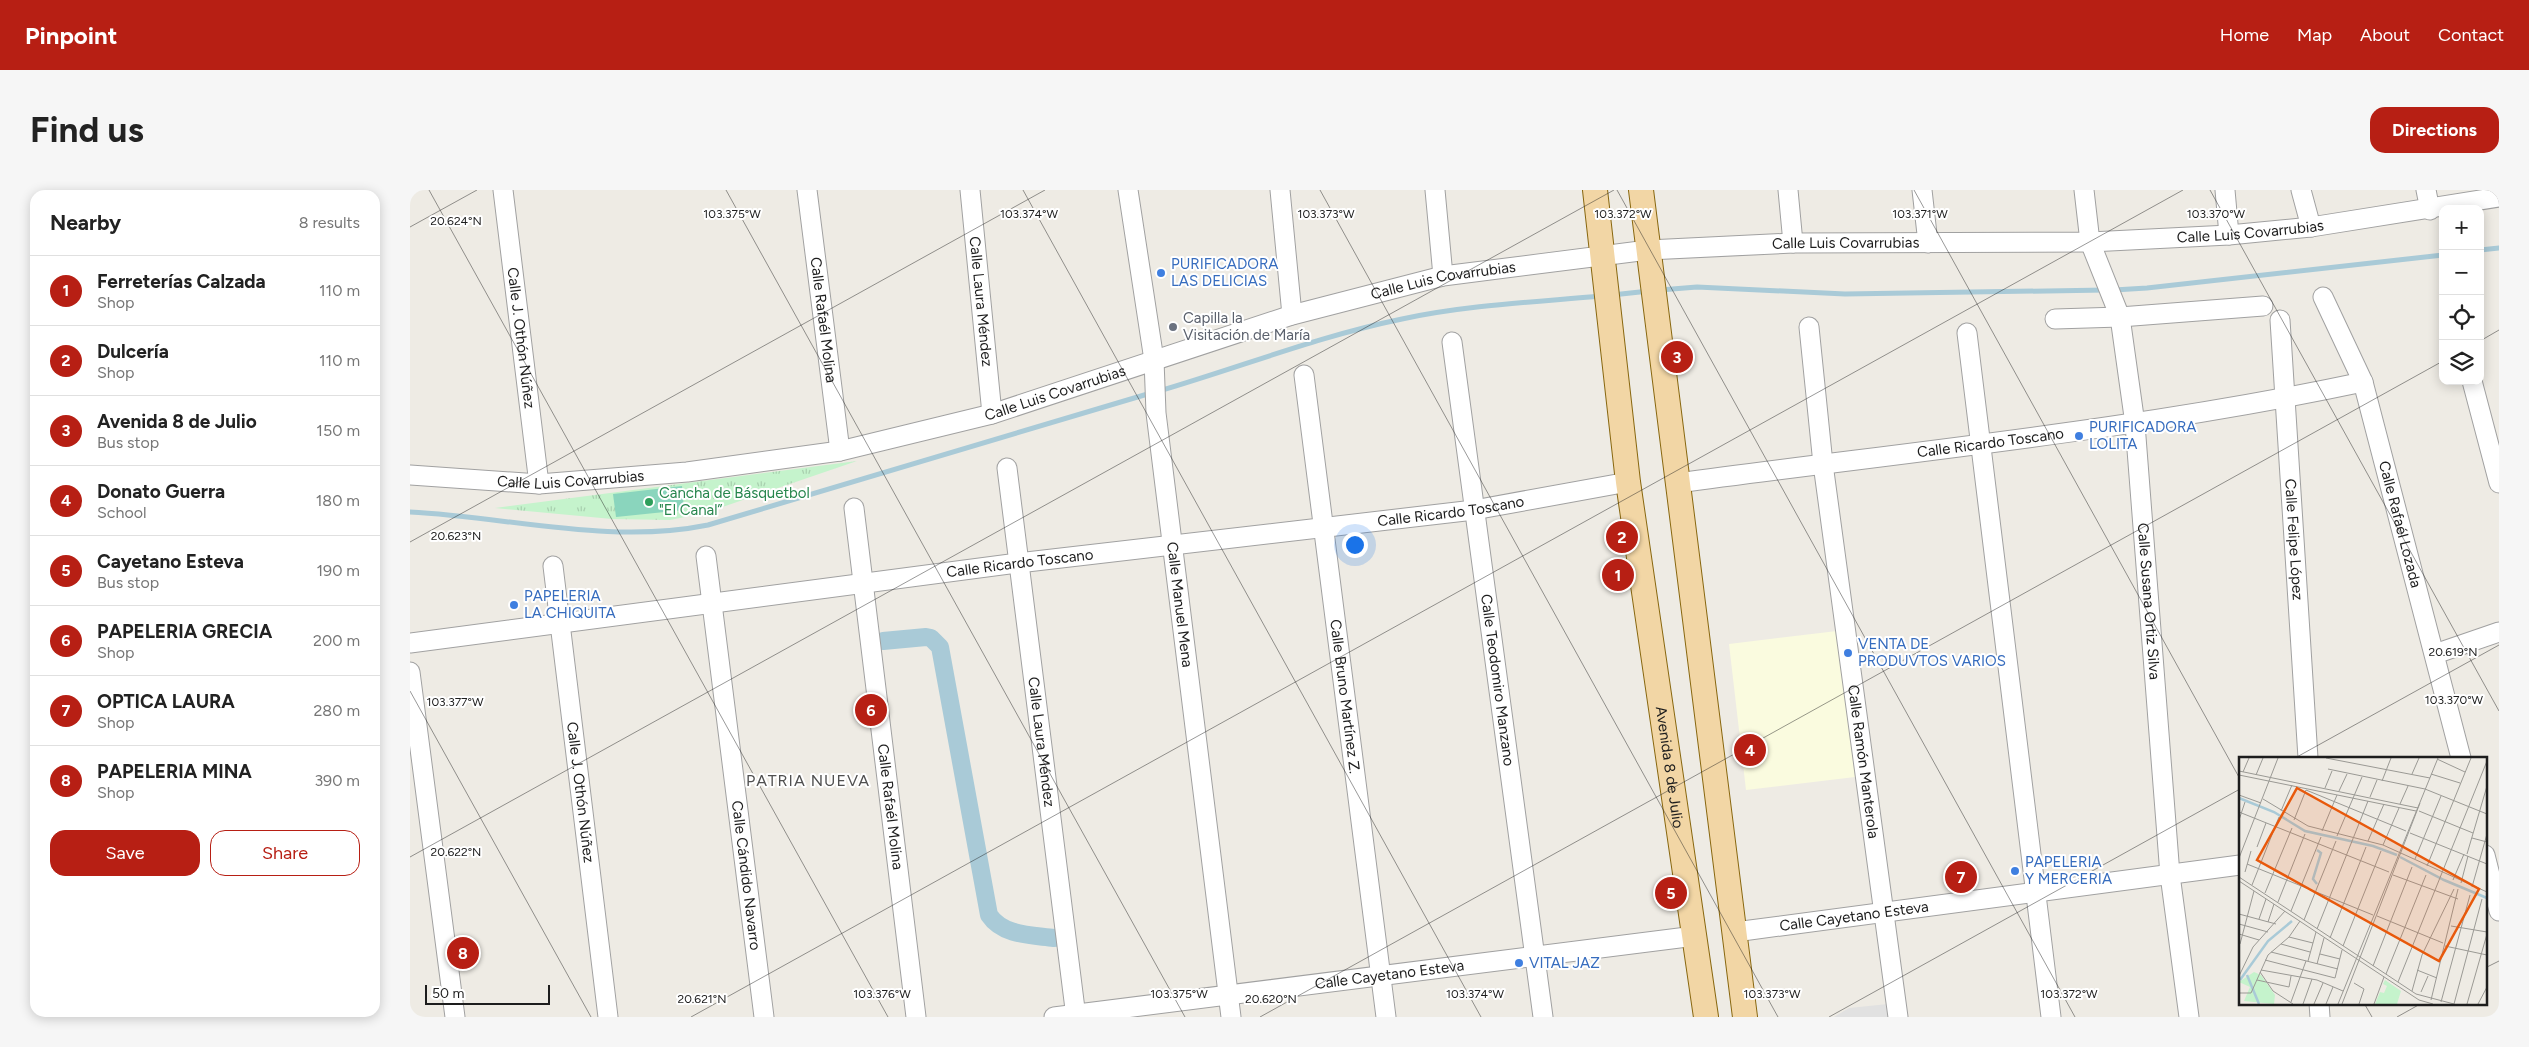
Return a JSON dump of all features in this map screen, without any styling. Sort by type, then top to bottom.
[{"type":"main road","name":"Avenida 8 de Julio","points":[[1595,190],[1608,319],[1628,482],[1706,1017]]},
{"type":"main road","points":[[1642,190],[1649,261],[1658,318],[1677,483],[1745,1017]]},
{"type":"street","name":"Calle J. Othón Núñez","points":[[503,190],[539,484]]},
{"type":"street","name":"Calle Rafaél Molina","points":[[807,190],[840,451]]},
{"type":"street","name":"Calle Laura Méndez","points":[[970,190],[992,414]]},
{"type":"street","name":"Calle Manuel Mena","points":[[1128,190],[1153,364],[1156,413],[1231,1017]]},
{"type":"street","points":[[1280,190],[1292,315]]},
{"type":"street","points":[[1435,190],[1443,276]]},
{"type":"street","points":[[1788,190],[1793,243]]},
{"type":"street","points":[[1922,190],[1928,243]]},
{"type":"street","name":"Calle Susana Ortiz Silva","points":[[2084,190],[2090,242],[2118,310],[2135,424],[2170,875],[2189,1017]]},
{"type":"street","points":[[2225,190],[2229,235]]},
{"type":"street","points":[[2301,190],[2310,227]]},
{"type":"street","points":[[2426,190],[2430,210]]},
{"type":"street","name":"Calle Luis Covarrubias","points":[[410,475],[539,484],[687,472],[840,451],[992,414],[1153,364],[1292,315],[1443,276],[1603,266],[1793,243],[2090,242],[2229,235],[2310,227],[2430,210],[2499,197]]},
{"type":"street","name":"Calle Rafaél Lozada","points":[[2323,297],[2363,382],[2461,757]]},
{"type":"street","points":[[2055,319],[2118,310],[2263,306]]},
{"type":"street","name":"Calle Felipe López","points":[[2280,320],[2308,757]]},
{"type":"street","name":"Calle Ramón Manterola","points":[[1809,328],[1823,464],[1898,1017]]},
{"type":"street","points":[[1967,333],[2050,1017]]},
{"type":"street","name":"Calle Teodomiro Manzano","points":[[1452,342],[1543,1017]]},
{"type":"street","name":"Calle Bruno Martínez Z.","points":[[1304,374],[1386,1017]]},
{"type":"street","name":"Calle Ricardo Toscano","points":[[1677,483],[2135,424],[2286,398],[2363,382]]},
{"type":"street","points":[[2473,385],[2499,483]]},
{"type":"street","name":"Calle Laura Méndez","points":[[1007,468],[1075,1016]]},
{"type":"street","name":"Calle Ricardo Toscano","points":[[410,643],[1018,563],[1322,526],[1474,510],[1628,482]]},
{"type":"street","name":"Calle Rafaél Molina","points":[[854,508],[916,1017]]},
{"type":"street","name":"Calle Cándido Navarro","points":[[706,556],[764,1017]]},
{"type":"street","name":"Calle J. Othón Núñez","points":[[553,566],[608,1017]]},
{"type":"street","points":[[2435,654],[2499,632]]},
{"type":"street","points":[[410,672],[455,1017]]},
{"type":"street","points":[[2490,856],[2499,911]]},
{"type":"street","name":"Calle Cayetano Esteva","points":[[1735,932],[2239,866]]},
{"type":"street","name":"Calle Cayetano Esteva","points":[[1054,1017],[1075,1016],[1695,936]]},
{"type":"street","points":[[2319,1004],[2320,1017]]},
{"type":"shaded area","points":[[1837,631],[1855,777],[1746,790],[1729,644]]},
{"type":"shaded area","points":[[1888,1004],[1890,1017],[1834,1017],[1849,1008]]},
{"type":"green space","points":[[857,461],[705,513],[670,520],[612,519],[495,508]]},
{"type":"green space","name":"Cancha de Básquetbol \"El Canal”","points":[[682,486],[684,510],[616,517],[613,494]]},
{"type":"waterway","points":[[2484,250],[2499,248]]},
{"type":"waterway","points":[[2114,290],[2147,288],[2439,255]]},
{"type":"waterway","points":[[1660,290],[1697,287],[1845,294],[2106,290]]},
{"type":"waterway","points":[[1612,295],[1649,291]]},
{"type":"waterway","points":[[1159,391],[1310,343],[1402,319],[1476,307],[1601,296]]},
{"type":"waterway","points":[[410,512],[597,531],[634,532],[708,525],[1151,393]]},
{"type":"waterway","points":[[883,641],[926,637],[931,638],[940,647],[989,915],[995,922],[1010,931],[1054,938]]},
{"type":"place","name":"PURIFICADORA LAS DELICIAS","points":[[1161,273]]},
{"type":"place","name":"Capilla la Visitación de María","points":[[1173,327]]},
{"type":"place","name":"Avenida 8 de Julio","points":[[1677,357]]},
{"type":"place","name":"PURIFICADORA LOLITA","points":[[2079,436]]},
{"type":"place","name":"Cancha de Básquetbol \"El Canal”","points":[[649,502]]},
{"type":"place","name":"Dulcería","points":[[1622,537]]},
{"type":"place","name":"Ferreterías Calzada","points":[[1618,575]]},
{"type":"place","name":"PAPELERIA LA CHIQUITA","points":[[514,605]]},
{"type":"place","name":"VENTA DE PRODUVTOS VARIOS","points":[[1848,653]]},
{"type":"place","name":"PAPELERIA GRECIA","points":[[871,710]]},
{"type":"place","name":"Donato Guerra","points":[[1750,750]]},
{"type":"place","name":"PAPELERIA Y MERCERIA","points":[[2015,871]]},
{"type":"place","name":"OPTICA LAURA","points":[[1961,877]]},
{"type":"place","name":"Cayetano Esteva","points":[[1671,893]]},
{"type":"place","name":"PAPELERIA MINA","points":[[463,953]]},
{"type":"place","name":"VITAL JAZ","points":[[1519,963]]},
{"type":"district","name":"PATRIA NUEVA","points":[[808,780]]}]
